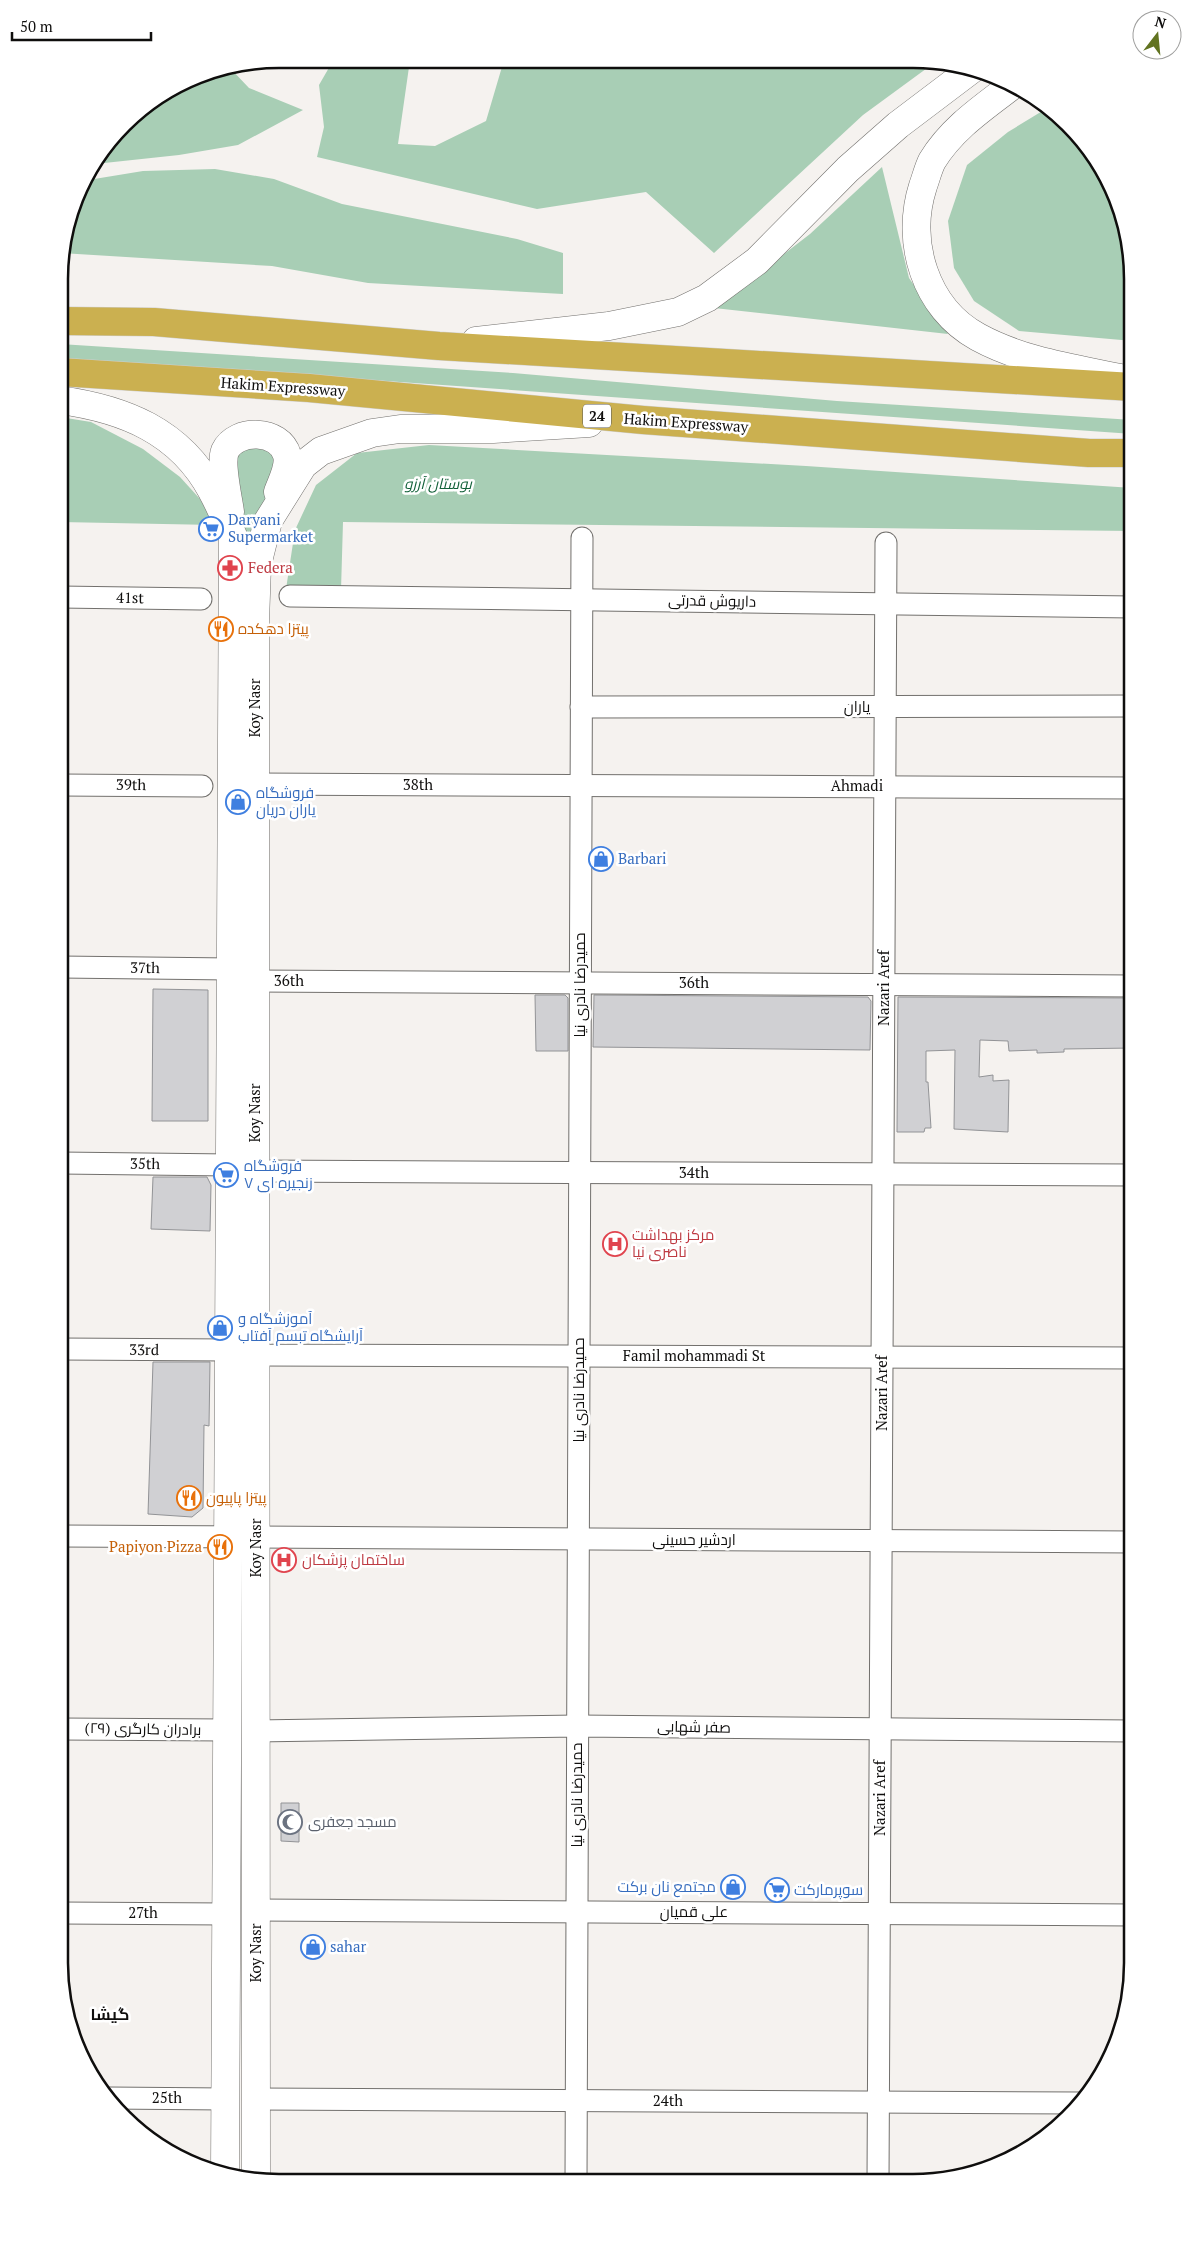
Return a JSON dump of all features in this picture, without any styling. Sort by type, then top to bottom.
[{"type":"highway","points":[[68,307],[154,322]]},
{"type":"highway","points":[[68,321],[154,322],[439,346],[1124,386]]},
{"type":"highway","name":"Hakim Expressway","points":[[68,373],[309,388],[643,420],[1089,453],[1124,454]]},
{"type":"highway","points":[[1089,453],[1124,458]]},
{"type":"main road","points":[[439,346],[609,326],[678,312],[694,306],[729,284],[757,261],[848,169],[898,125],[964,74]]},
{"type":"main road","points":[[1007,89],[971,116],[948,139],[931,163],[917,215],[918,250],[924,277],[939,303],[977,337],[1025,358],[1124,379]]},
{"type":"main road","name":"Koy Nasr","points":[[68,402],[107,409],[125,415],[142,422],[168,439],[190,460],[211,489],[233,536],[231,969],[256,1354],[256,2172]]},
{"type":"main road","name":"Koy Nasr","points":[[225,2166],[229,1350],[255,981],[257,564],[268,520],[303,465],[321,451],[372,433],[408,429],[493,429],[643,420]]},
{"type":"main road","points":[[233,536],[224,465],[225,452],[232,441],[244,434],[266,437],[277,441],[287,456],[287,464],[268,520]]},
{"type":"street","name":"حمیدرضا نادری نیا","points":[[576,2173],[582,538]]},
{"type":"street","name":"Nazari Aref","points":[[878,2173],[886,543]]},
{"type":"street","name":"داریوش قدرتی","points":[[290,596],[1124,607]]},
{"type":"street","name":"41st","points":[[68,597],[201,599]]},
{"type":"street","name":"یاران","points":[[581,707],[1124,706]]},
{"type":"street","name":"39th","points":[[68,784],[202,786]]},
{"type":"street","name":"38th","points":[[255,784],[581,786]]},
{"type":"street","name":"Ahmadi","points":[[581,786],[1124,788]]},
{"type":"street","name":"37th","points":[[68,967],[231,969]]},
{"type":"street","name":"36th","points":[[255,981],[1124,986]]},
{"type":"street","name":"35th","points":[[68,1163],[243,1168]]},
{"type":"street","name":"34th","points":[[243,1168],[1124,1175]]},
{"type":"street","name":"33rd","points":[[68,1349],[229,1350],[256,1354]]},
{"type":"street","name":"Famil mohammadi St","points":[[256,1354],[1124,1358]]},
{"type":"street","name":"اردشیر حسینی","points":[[68,1536],[1124,1542]]},
{"type":"street","name":"صفر شهابی","points":[[256,1731],[577,1726],[1124,1731]]},
{"type":"street","name":"برادران کارگری (۲۹)","points":[[68,1729],[227,1730]]},
{"type":"street","name":"علی قمیان","points":[[256,1910],[1124,1915]]},
{"type":"street","name":"27th","points":[[68,1913],[226,1914]]},
{"type":"street","name":"25th","points":[[117,2098],[226,2099]]},
{"type":"street","name":"24th","points":[[256,2099],[1070,2103]]},
{"type":"green space","points":[[329,68],[409,68],[398,144],[435,146],[486,121],[502,68],[927,68],[863,115],[714,253],[646,192],[537,209],[317,157],[324,127],[319,85]]},
{"type":"green space","points":[[235,73],[249,88],[303,110],[238,145],[179,155],[102,163],[129,129],[161,103],[185,89],[224,75]]},
{"type":"green space","points":[[1042,111],[1063,129],[1081,150],[1103,185],[1117,224],[1123,251],[1124,340],[1019,331],[974,301],[954,268],[948,221],[967,165],[1008,132]]},
{"type":"green space","points":[[882,167],[909,278],[948,334],[714,308],[810,234]]},
{"type":"green space","points":[[215,169],[274,179],[342,204],[517,239],[563,253],[563,294],[368,283],[272,266],[69,253],[79,211],[92,179],[143,171]]},
{"type":"green space","points":[[68,345],[513,373],[837,401],[1124,419],[1124,433],[68,359]]},
{"type":"green space","points":[[68,418],[91,422],[143,449],[180,477],[200,499],[215,525],[68,522]]},
{"type":"green space","points":[[245,445],[271,451],[277,463],[246,570],[244,524],[232,471],[240,449]]},
{"type":"green space","name":"بوستان آرزو","points":[[429,445],[806,466],[1124,487],[1124,531],[343,522],[341,590],[286,589],[295,530],[316,485],[357,453]]},
{"type":"building","points":[[153,989],[208,990],[208,1121],[152,1121]]},
{"type":"building","points":[[535,995],[565,995],[568,998],[568,1051],[536,1051]]},
{"type":"building","points":[[594,995],[868,997],[871,1001],[870,1050],[593,1047]]},
{"type":"building","points":[[898,997],[1124,998],[1124,1048],[1064,1049],[1064,1052],[1037,1053],[1037,1050],[1009,1051],[1008,1041],[980,1040],[979,1077],[993,1075],[993,1081],[1009,1080],[1008,1132],[954,1129],[955,1050],[926,1051],[926,1082],[928,1082],[931,1128],[925,1128],[924,1132],[897,1132]]},
{"type":"building","points":[[153,1177],[207,1177],[211,1185],[210,1231],[151,1229]]},
{"type":"building","points":[[153,1362],[210,1362],[209,1426],[204,1425],[203,1508],[192,1517],[148,1514]]},
{"type":"building","name":"مسجد جعفری","points":[[281,1803],[299,1803],[299,1842],[281,1841]]},
{"type":"place","name":"Daryani Supermarket","points":[[211,529]]},
{"type":"place","name":"Federa","points":[[230,568]]},
{"type":"place","name":"پیتزا دهکده","points":[[221,629]]},
{"type":"place","name":"فروشگاه یاران دریان","points":[[238,802]]},
{"type":"place","name":"Barbari","points":[[601,859]]},
{"type":"place","name":"فروشگاه زنجیره ای ۷","points":[[226,1175]]},
{"type":"place","name":"مرکز بهداشت ناصری نیا","points":[[615,1244]]},
{"type":"place","name":"آموزشگاه و آرایشگاه تبسم آفتاب","points":[[220,1328]]},
{"type":"place","name":"پیتزا پاپیون","points":[[189,1498]]},
{"type":"place","name":"Papiyon Pizza","points":[[220,1547]]},
{"type":"place","name":"ساختمان پزشکان","points":[[284,1560]]},
{"type":"place","name":"مسجد جعفری","points":[[290,1822]]},
{"type":"place","name":"مجتمع نان برکت","points":[[733,1887]]},
{"type":"place","name":"سوپرمارکت","points":[[777,1890]]},
{"type":"place","name":"sahar","points":[[313,1947]]},
{"type":"district","name":"گیشا","points":[[110,2014]]}]
